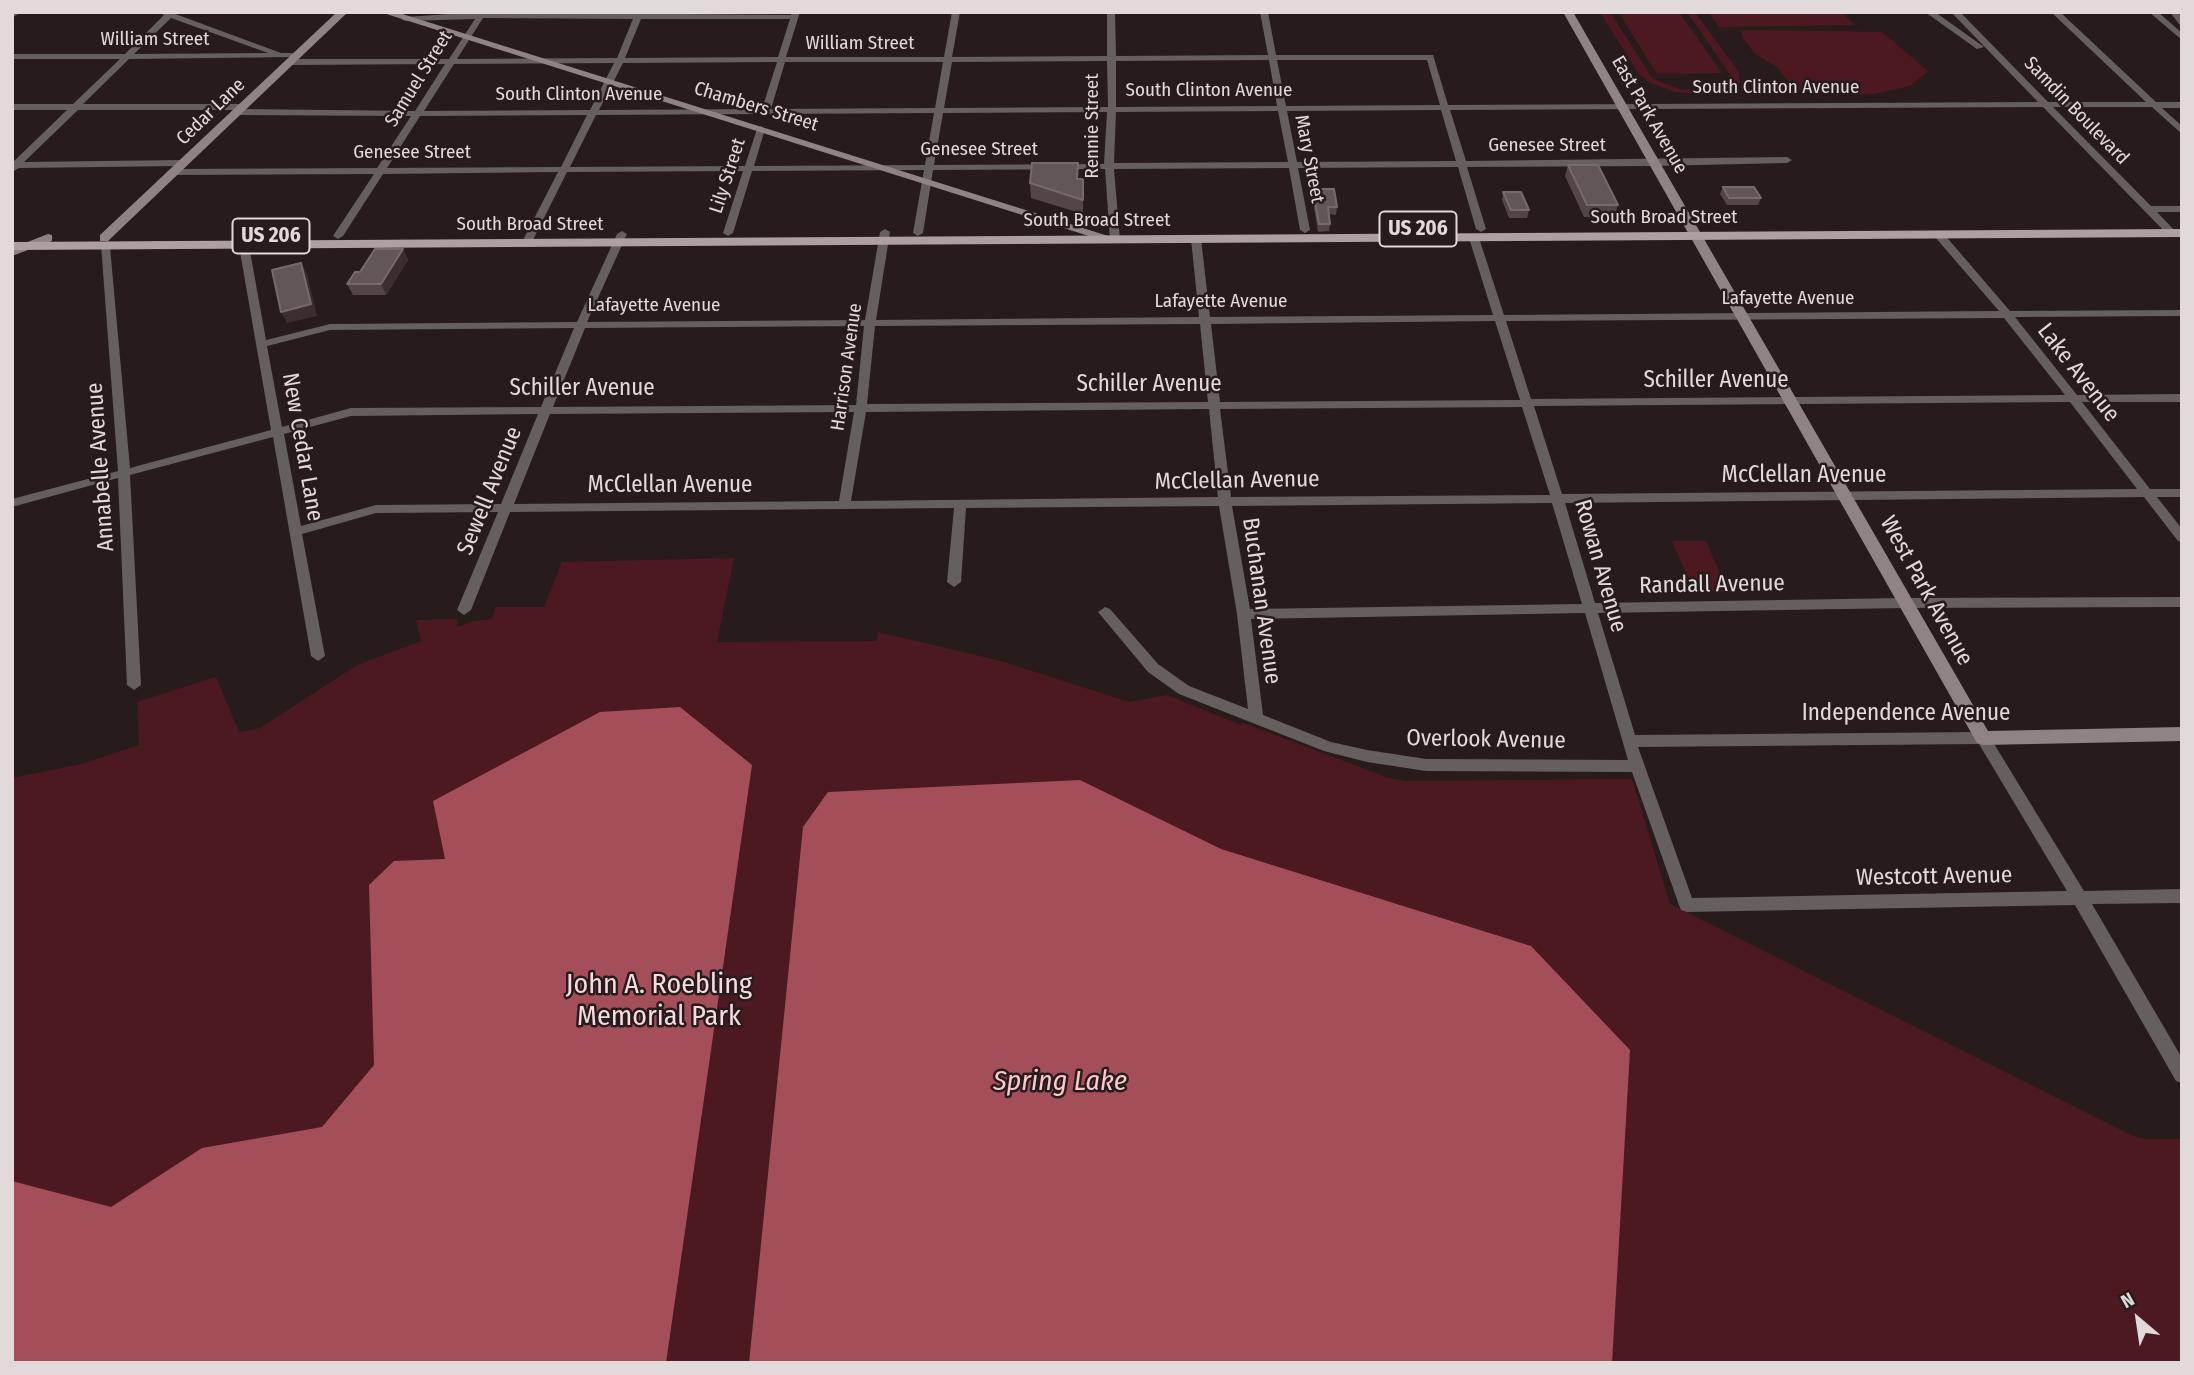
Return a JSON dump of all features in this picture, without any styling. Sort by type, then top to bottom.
[{"type":"main road","name":"South Broad Street","points":[[1145,236],[1196,239],[1478,234],[2175,229]]},
{"type":"main road","name":"South Broad Street","points":[[1694,232],[1939,235],[2175,229]]},
{"type":"main road","name":"South Broad Street","points":[[12,246],[338,236],[620,239],[1145,236],[1305,230],[1478,234]]},
{"type":"main road","name":"South Broad Street","points":[[620,239],[728,233],[884,237],[918,233],[1089,231]]},
{"type":"main road","name":"South Broad Street","points":[[12,239],[244,246],[528,239]]},
{"type":"street","points":[[12,16],[17,12]]},
{"type":"street","name":"Cedar Lane","points":[[105,242],[289,57],[343,12]]},
{"type":"street","name":"Chambers Street","points":[[385,12],[886,167],[928,174],[1089,231],[1114,236]]},
{"type":"street","points":[[918,233],[956,12]]},
{"type":"street","name":"Rennie Street","points":[[1111,12],[1112,109],[1109,166],[1114,236]]},
{"type":"street","name":"Mary Street","points":[[1264,12],[1305,230]]},
{"type":"street","name":"East Park Avenue","points":[[1568,12],[1694,232]]},
{"type":"street","points":[[1929,12],[2007,65]]},
{"type":"street","name":"Samdin Boulevard","points":[[1955,12],[2148,209],[2175,229]]},
{"type":"street","points":[[2055,12],[2182,131]]},
{"type":"street","points":[[2153,12],[2182,37]]},
{"type":"street","points":[[2174,12],[2182,26]]},
{"type":"street","points":[[14,166],[166,13],[289,57]]},
{"type":"street","points":[[405,19],[482,14],[795,15],[766,111]]},
{"type":"street","name":"Samuel Street","points":[[338,236],[482,14]]},
{"type":"street","points":[[528,239],[621,61],[639,14]]},
{"type":"street","name":"William Street","points":[[12,57],[289,57],[453,62],[1430,57]]},
{"type":"street","name":"Rowan Avenue","points":[[1430,57],[1462,164],[1478,234],[1525,403],[1557,498],[1637,766],[1687,905]]},
{"type":"street","name":"South Clinton Avenue","points":[[12,107],[419,113],[2182,105]]},
{"type":"street","name":"Lily Street","points":[[728,233],[761,129]]},
{"type":"street","name":"Genesee Street","points":[[928,174],[1109,166],[1787,160]]},
{"type":"street","points":[[14,166],[182,163]]},
{"type":"street","name":"Genesee Street","points":[[172,172],[886,167]]},
{"type":"street","points":[[2148,209],[2182,209]]},
{"type":"street","name":"West Park Avenue","points":[[1694,232],[1983,738],[2080,897],[2182,1075]]},
{"type":"street","name":"Lake Avenue","points":[[1939,235],[2007,314],[2182,538]]},
{"type":"street","name":"Harrison Avenue","points":[[844,506],[861,408],[870,322],[884,237]]},
{"type":"street","points":[[12,252],[48,238]]},
{"type":"street","name":"Sewell Avenue","points":[[464,610],[581,324],[620,239]]},
{"type":"street","name":"Buchanan Avenue","points":[[1196,239],[1225,503],[1244,614],[1256,719]]},
{"type":"street","name":"Annabelle Avenue","points":[[105,242],[124,473],[134,685]]},
{"type":"street","name":"New Cedar Lane","points":[[244,246],[318,656]]},
{"type":"street","name":"Lafayette Avenue","points":[[262,344],[330,327],[2182,313]]},
{"type":"street","name":"Schiller Avenue","points":[[12,503],[351,412],[2182,398]]},
{"type":"street","name":"McClellan Avenue","points":[[296,532],[376,509],[2182,493]]},
{"type":"street","points":[[954,582],[960,505]]},
{"type":"street","name":"Randall Avenue","points":[[1244,614],[1905,603],[2182,603]]},
{"type":"street","name":"Overlook Avenue","points":[[1105,612],[1153,668],[1166,679],[1194,694],[1329,747],[1407,763],[1637,766]]},
{"type":"street","name":"Independence Avenue","points":[[1630,741],[2182,734]]},
{"type":"street","name":"Westcott Avenue","points":[[1687,905],[2182,896]]},
{"type":"green space","points":[[1600,12],[1610,12],[1653,79],[1682,90],[1716,89],[1728,84],[1731,76],[1687,12],[1695,12],[1739,72],[1740,83],[1725,92],[1707,95],[1675,92],[1650,83],[1638,73]]},
{"type":"green space","points":[[1679,12],[1722,73],[1657,74],[1619,13]]},
{"type":"green space","points":[[1708,12],[1842,12],[1854,25],[1719,27]]},
{"type":"green space","points":[[1741,32],[1882,32],[1928,71],[1910,86],[1874,94],[1815,95],[1812,91],[1795,91],[1777,67],[1755,54],[1743,38]]},
{"type":"green space","points":[[1672,541],[1706,541],[1728,592],[1694,592]]},
{"type":"green space","name":"John A. Roebling Memorial Park","points":[[734,558],[717,642],[877,641],[878,632],[1001,661],[1129,702],[1167,695],[1241,725],[1241,722],[1389,778],[1405,781],[1632,779],[1670,904],[2133,1136],[2146,1139],[2182,1139],[2182,1363],[12,1363],[12,778],[82,764],[139,745],[137,702],[216,677],[239,732],[260,728],[357,665],[421,641],[416,620],[453,619],[458,621],[457,627],[491,619],[496,607],[544,607],[562,562]]},
{"type":"water","points":[[680,707],[752,765],[666,1363],[12,1363],[12,1181],[111,1207],[202,1148],[322,1127],[374,1065],[369,885],[394,861],[445,859],[433,801],[600,712]]},
{"type":"water","name":"Spring Lake","points":[[1080,780],[1221,849],[1531,946],[1630,1050],[1612,1363],[749,1363],[803,827],[828,792]]},
{"type":"building","points":[[1032,163],[1078,163],[1077,179],[1083,179],[1083,200],[1030,183]]},
{"type":"building","points":[[1568,165],[1598,165],[1618,205],[1587,205]]},
{"type":"building","points":[[1723,187],[1754,187],[1761,198],[1729,198]]},
{"type":"building","points":[[1313,189],[1334,189],[1337,207],[1328,207],[1330,224],[1319,224]]},
{"type":"building","points":[[1503,192],[1521,192],[1529,210],[1511,210]]},
{"type":"building","points":[[375,249],[403,249],[381,284],[347,284],[355,272],[360,272]]},
{"type":"building","points":[[301,263],[311,304],[281,312],[272,270]]}]
